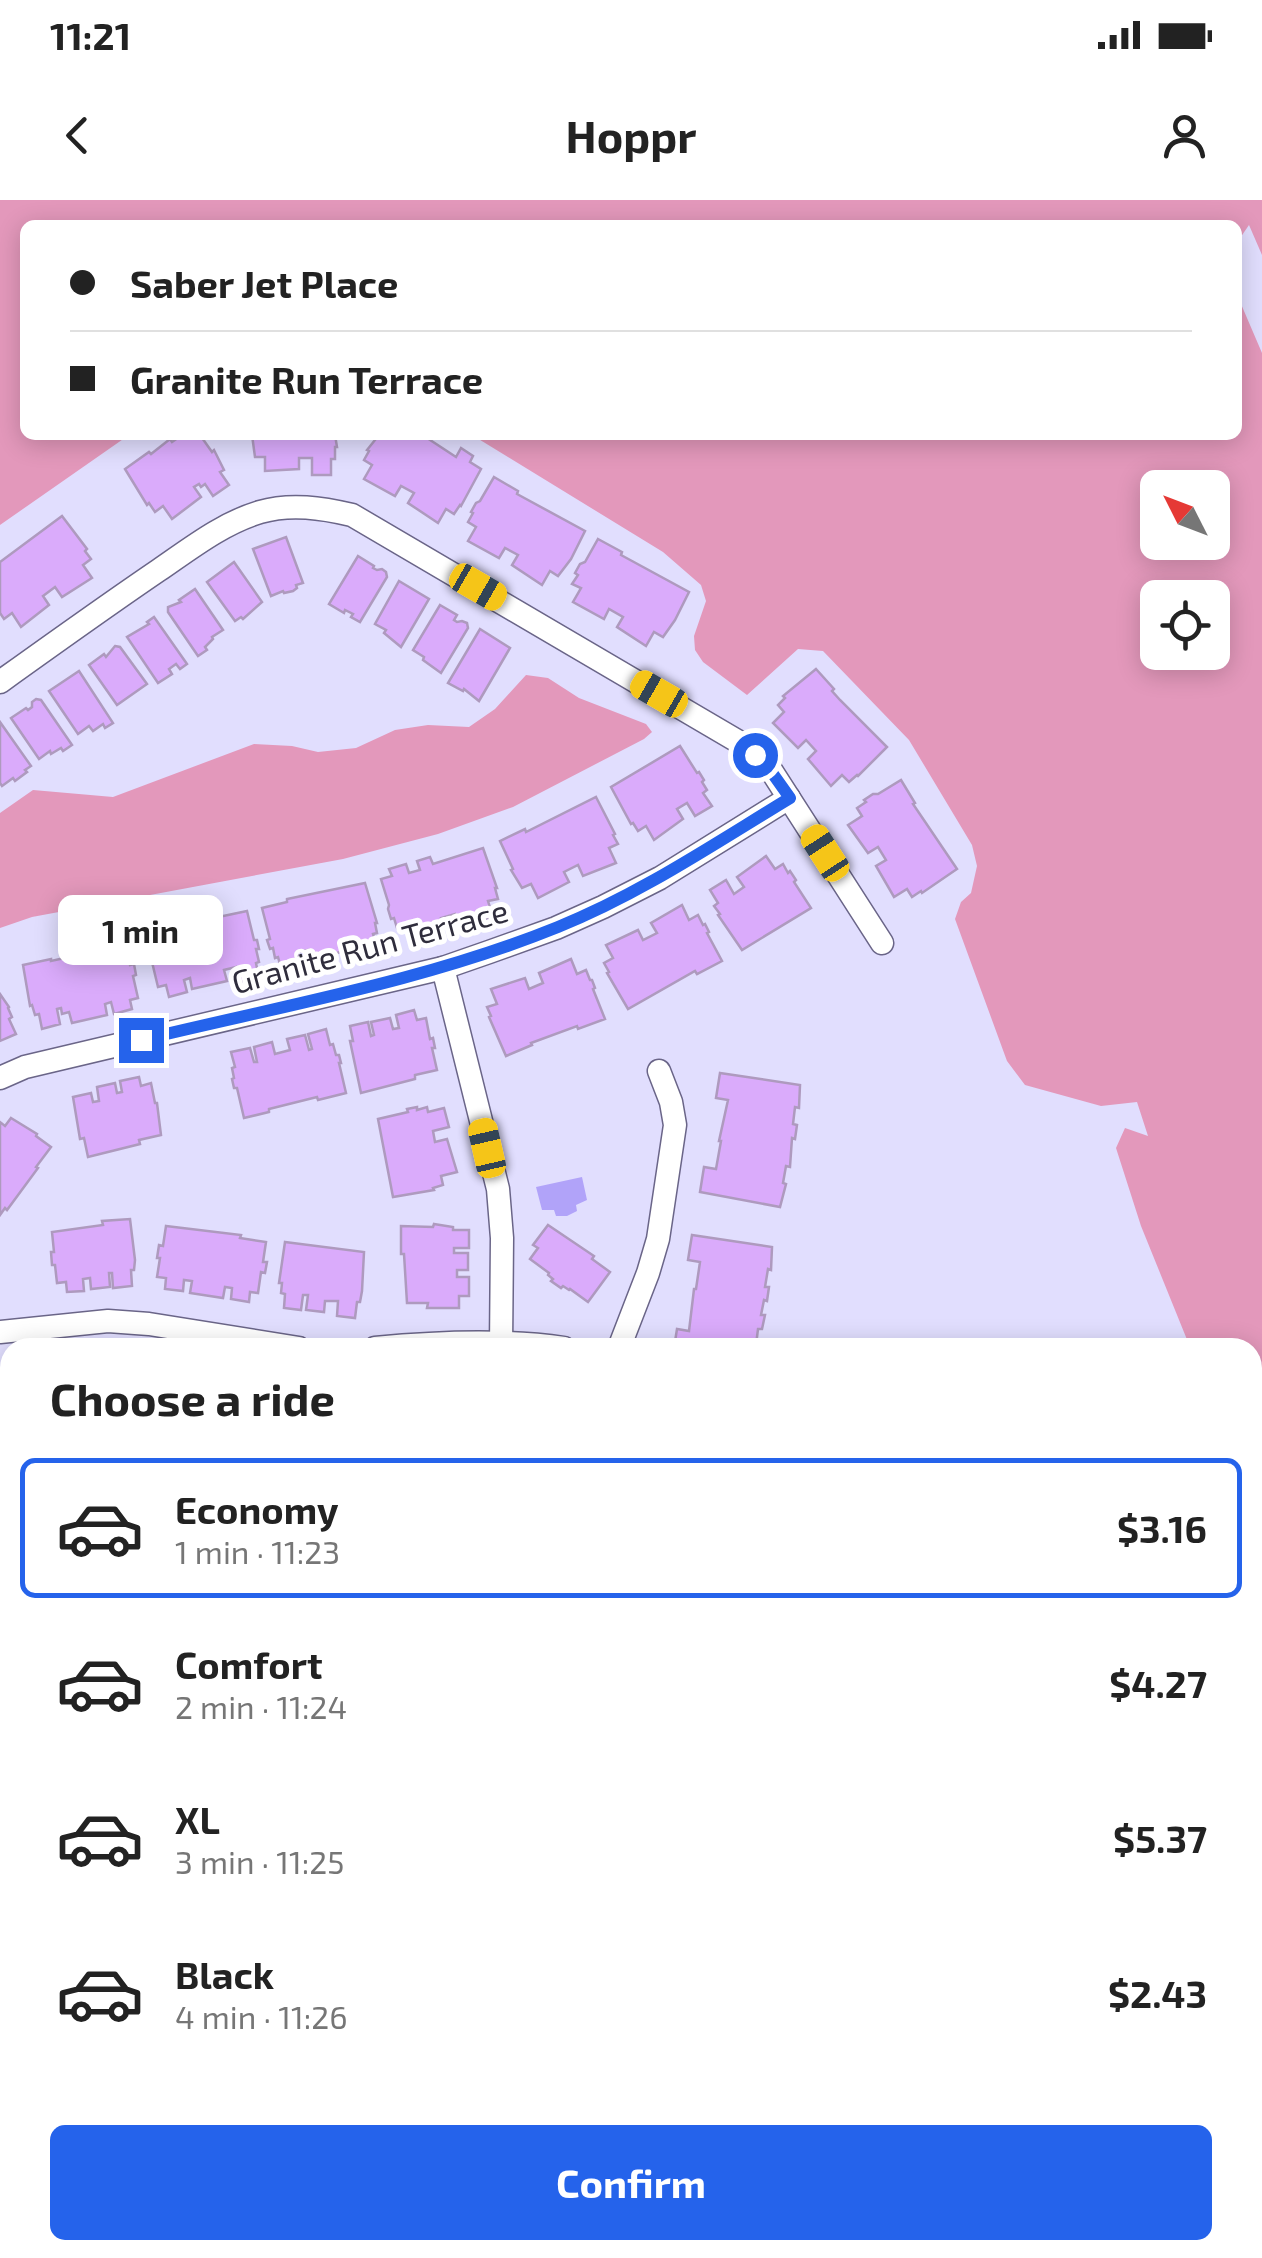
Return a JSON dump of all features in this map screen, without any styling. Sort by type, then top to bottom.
[{"type":"street","points":[[0,682],[236,521],[263,511],[310,507],[352,515],[739,742],[768,767],[882,943]]},
{"type":"street","name":"Granite Run Terrace","points":[[0,1078],[25,1067],[442,968],[556,928],[660,878],[790,798]]},
{"type":"street","points":[[442,968],[498,1188],[501,1338]]},
{"type":"street","points":[[623,1338],[658,1239],[676,1125],[658,1071]]},
{"type":"street","points":[[0,1332],[108,1321],[236,1338]]},
{"type":"shaded area","points":[[0,200],[1262,200],[1262,255],[1249,225],[1242,235],[1242,220],[20,220],[20,440],[122,440],[0,525]]},
{"type":"shaded area","points":[[1242,306],[1262,353],[1262,1338],[1186,1338],[1141,1226],[1116,1148],[1125,1128],[1148,1136],[1137,1102],[1101,1106],[1025,1085],[1007,1061],[955,919],[961,902],[971,893],[977,866],[972,845],[909,740],[823,651],[798,649],[747,695],[703,662],[695,650],[694,636],[706,601],[701,585],[663,552],[480,440],[1242,440]]},
{"type":"shaded area","points":[[526,675],[548,678],[579,698],[646,724],[652,732],[513,807],[438,834],[343,859],[32,917],[0,928],[0,813],[33,790],[113,797],[254,744],[318,752],[356,748],[395,730],[428,725],[469,727],[495,709]]},
{"type":"shaded area","points":[[582,1177],[587,1200],[576,1205],[577,1211],[556,1216],[554,1210],[542,1210],[536,1187]]},
{"type":"building","points":[[169,440],[204,440],[214,450],[224,470],[220,472],[229,485],[213,496],[205,484],[199,484],[194,487],[201,497],[172,519],[163,506],[155,512],[147,505],[125,469]]},
{"type":"building","points":[[253,440],[336,440],[337,447],[335,459],[331,459],[331,475],[312,475],[312,458],[299,458],[299,469],[265,471],[265,457],[255,457]]},
{"type":"building","points":[[375,440],[430,440],[456,457],[461,448],[473,456],[470,462],[481,469],[461,506],[454,514],[446,509],[438,523],[408,503],[414,493],[401,486],[395,496],[364,479],[372,465],[364,460]]},
{"type":"building","points":[[494,477],[585,531],[558,576],[550,571],[542,585],[512,565],[518,555],[505,548],[499,558],[468,541],[476,527],[468,522],[471,512]]},
{"type":"building","points":[[62,516],[87,549],[91,559],[83,565],[92,578],[62,597],[55,587],[43,596],[49,605],[21,627],[12,613],[4,619],[0,613],[0,562]]},
{"type":"building","points":[[286,537],[303,583],[293,591],[271,596],[253,549]]},
{"type":"building","points":[[598,539],[689,592],[663,637],[654,632],[646,646],[617,627],[623,617],[609,609],[604,619],[573,602],[581,588],[572,584],[578,575],[575,573]]},
{"type":"building","points":[[358,556],[373,568],[382,569],[387,577],[360,622],[351,617],[353,614],[329,604]]},
{"type":"building","points":[[234,562],[262,602],[235,621],[207,582]]},
{"type":"building","points":[[399,581],[429,599],[401,647],[375,624]]},
{"type":"building","points":[[195,589],[223,630],[212,637],[207,650],[198,656],[168,612],[168,607],[181,602]]},
{"type":"building","points":[[440,605],[457,615],[457,622],[467,623],[468,628],[441,673],[413,650]]},
{"type":"building","points":[[154,617],[187,664],[180,669],[176,664],[169,669],[172,674],[158,683],[127,637]]},
{"type":"building","points":[[480,629],[510,648],[479,701],[448,683]]},
{"type":"building","points":[[115,646],[120,647],[147,684],[117,705],[89,665],[104,654],[106,657]]},
{"type":"building","points":[[816,669],[840,700],[887,747],[858,776],[849,782],[842,775],[831,786],[808,759],[816,751],[806,740],[798,748],[773,723],[784,712],[778,705],[783,696]]},
{"type":"building","points":[[79,671],[113,723],[93,731],[89,726],[78,734],[49,691]]},
{"type":"building","points":[[36,699],[41,700],[72,745],[63,751],[50,751],[39,759],[11,718],[32,707]]},
{"type":"building","points":[[0,722],[31,766],[15,781],[13,778],[2,786],[0,783]]},
{"type":"building","points":[[680,746],[704,780],[707,790],[703,793],[712,806],[695,816],[687,803],[677,809],[683,819],[654,840],[646,826],[638,831],[631,824],[611,787]]},
{"type":"building","points":[[901,780],[957,869],[912,897],[907,889],[894,897],[876,866],[886,860],[878,847],[868,853],[848,825],[862,816],[857,808],[864,800]]},
{"type":"building","points":[[596,797],[615,834],[618,844],[609,848],[616,863],[583,876],[578,865],[564,872],[569,882],[538,898],[531,884],[522,888],[500,841]]},
{"type":"building","points":[[483,848],[497,888],[498,899],[488,901],[493,917],[458,925],[455,914],[441,918],[444,929],[411,941],[406,925],[397,928],[394,918],[391,919],[381,879],[392,876],[389,869],[406,864],[409,873],[420,870],[417,861],[430,857],[433,864]]},
{"type":"building","points":[[766,856],[775,869],[783,864],[790,871],[811,908],[742,950],[718,915],[714,906],[718,903],[710,890],[726,880],[734,894],[744,887],[737,877]]},
{"type":"building","points":[[365,883],[377,923],[377,933],[373,934],[377,950],[359,954],[355,939],[342,940],[345,951],[311,959],[309,950],[297,952],[301,968],[282,972],[267,940],[270,939],[262,908]]},
{"type":"building","points":[[682,905],[689,920],[698,915],[705,924],[722,961],[697,974],[695,971],[628,1009],[607,973],[604,963],[613,958],[606,945],[638,930],[643,940],[657,933],[651,923]]},
{"type":"building","points":[[247,911],[259,949],[259,978],[240,982],[236,967],[224,970],[227,981],[192,989],[190,978],[184,980],[187,992],[169,997],[166,985],[158,987],[146,937],[171,931],[171,927]]},
{"type":"building","points":[[123,936],[136,975],[133,976],[138,998],[130,1000],[132,1009],[114,1014],[111,1002],[105,1004],[107,1015],[72,1023],[69,1012],[62,1014],[61,1008],[57,1009],[60,1024],[42,1029],[39,1014],[35,1015],[30,1006],[23,965],[101,950],[102,953],[111,950],[109,940]]},
{"type":"building","points":[[571,959],[577,974],[586,970],[592,980],[605,1019],[531,1043],[506,1056],[489,1017],[487,1007],[497,1004],[491,989],[525,978],[529,989],[543,983],[539,973]]},
{"type":"building","points":[[0,994],[9,1007],[9,1019],[16,1034],[0,1041]]},
{"type":"building","points":[[414,1010],[417,1020],[426,1018],[437,1070],[361,1093],[350,1026],[368,1022],[371,1036],[371,1022],[390,1018],[393,1029],[399,1028],[396,1015]]},
{"type":"building","points":[[326,1029],[330,1045],[339,1055],[346,1093],[318,1100],[317,1097],[244,1118],[232,1079],[235,1067],[231,1052],[250,1048],[257,1062],[254,1047],[272,1042],[275,1054],[290,1050],[287,1039],[305,1035],[309,1050],[312,1049],[308,1034]]},
{"type":"building","points":[[720,1073],[800,1085],[799,1108],[795,1107],[793,1124],[797,1125],[795,1139],[792,1138],[780,1207],[700,1192],[704,1167],[716,1169],[728,1100],[716,1098]]},
{"type":"building","points":[[139,1077],[141,1086],[151,1083],[161,1135],[88,1157],[84,1138],[80,1139],[73,1097],[91,1093],[93,1102],[99,1101],[97,1087],[115,1083],[117,1093],[122,1092],[120,1081]]},
{"type":"building","points":[[427,1107],[428,1112],[444,1108],[449,1127],[433,1131],[435,1142],[447,1139],[457,1172],[441,1176],[443,1185],[434,1190],[393,1197],[378,1119]]},
{"type":"building","points":[[11,1118],[51,1147],[0,1215],[0,1122],[5,1126]]},
{"type":"building","points":[[130,1219],[135,1260],[132,1286],[113,1288],[112,1273],[110,1287],[91,1289],[90,1278],[83,1279],[84,1291],[67,1292],[66,1282],[57,1283],[52,1265],[52,1232]]},
{"type":"building","points":[[434,1224],[469,1230],[469,1248],[454,1248],[454,1253],[468,1253],[468,1270],[457,1270],[457,1277],[469,1277],[469,1296],[459,1296],[459,1308],[427,1308],[428,1303],[407,1303],[401,1226]]},
{"type":"building","points":[[548,1225],[594,1256],[592,1259],[610,1272],[588,1302],[551,1281],[549,1273],[530,1259],[538,1248],[533,1245]]},
{"type":"building","points":[[166,1226],[266,1242],[263,1262],[267,1262],[258,1293],[250,1292],[249,1302],[231,1299],[232,1288],[225,1287],[223,1298],[190,1293],[192,1281],[184,1280],[183,1291],[165,1289],[166,1278],[157,1277],[157,1258]]},
{"type":"building","points":[[692,1235],[772,1247],[765,1287],[769,1287],[767,1301],[764,1300],[761,1315],[765,1315],[757,1338],[676,1338],[677,1329],[689,1331],[696,1289],[700,1262],[688,1260]]},
{"type":"building","points":[[285,1242],[364,1252],[362,1291],[355,1318],[337,1316],[338,1301],[325,1301],[324,1312],[306,1310],[308,1295],[303,1295],[301,1310],[284,1308],[285,1294],[281,1293],[279,1283]]},
{"type":"route","points":[[141,1040],[442,968],[603,907],[660,878],[790,798],[755,755]]}]
